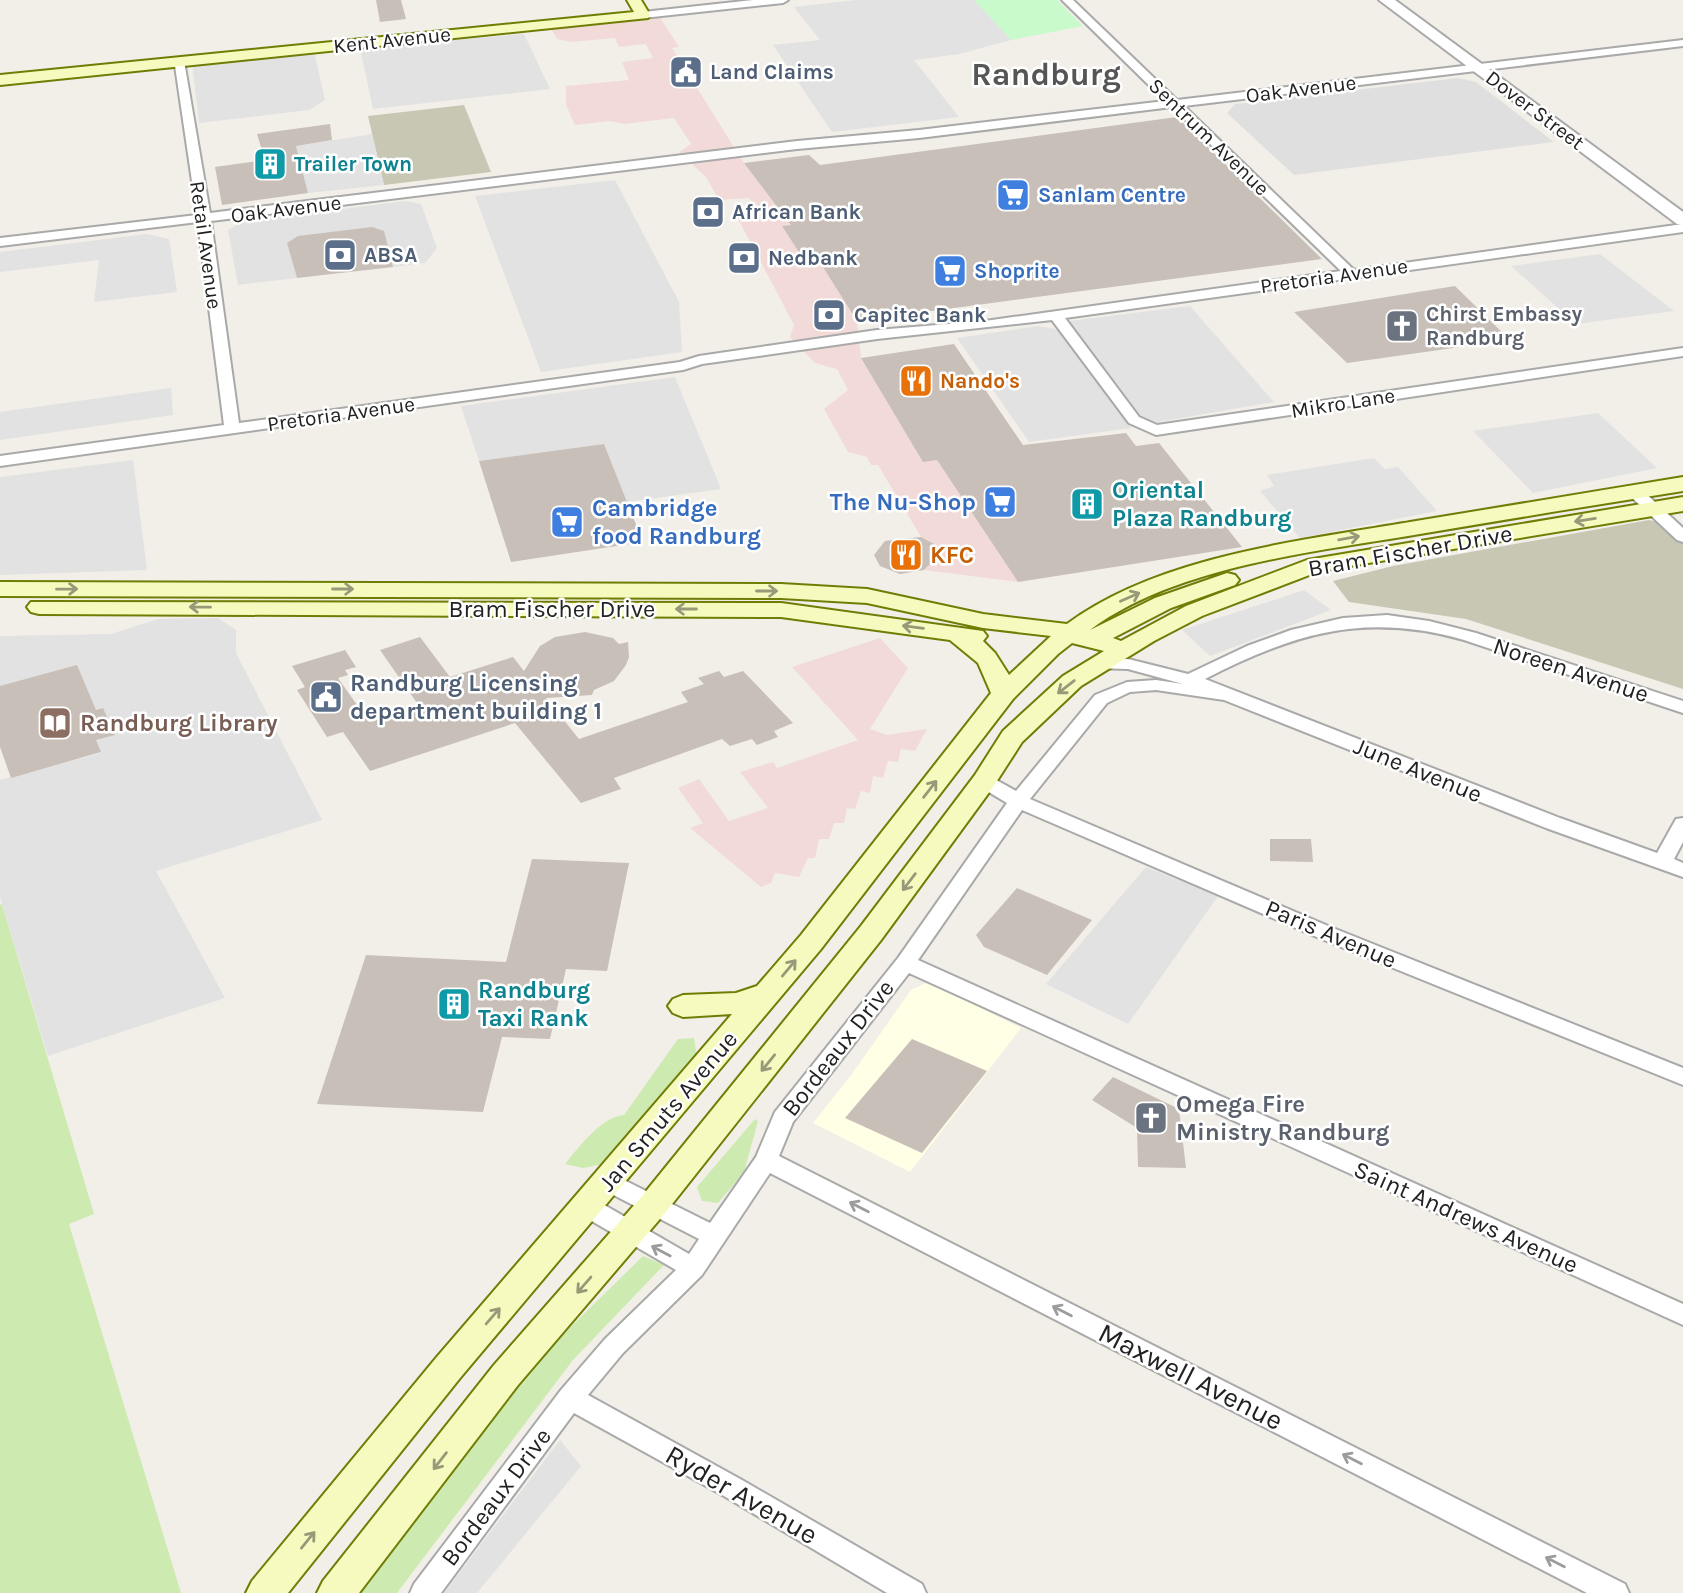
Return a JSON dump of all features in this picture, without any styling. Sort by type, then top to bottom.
[{"type":"main road","points":[[610,0],[619,17]]},
{"type":"main road","points":[[634,0],[643,15]]},
{"type":"main road","name":"Kent Avenue","points":[[0,80],[643,15]]},
{"type":"main road","name":"Bram Fischer Drive","points":[[1082,635],[1099,612],[1181,575],[1348,538],[1683,484]]},
{"type":"main road","name":"Bram Fischer Drive","points":[[0,589],[768,591],[867,596],[983,621],[1082,635],[1123,650],[1194,611],[1315,565],[1683,504]]},
{"type":"main road","points":[[1082,635],[1232,578],[1275,569],[1315,565]]},
{"type":"main road","points":[[867,596],[1043,619],[1099,612]]},
{"type":"main road","name":"Bram Fischer Drive","points":[[0,607],[781,610],[956,633],[1049,649],[1100,664]]},
{"type":"main road","points":[[956,633],[975,645],[992,662],[1004,694]]},
{"type":"main road","name":"Jan Smuts Avenue","points":[[265,1593],[448,1368],[767,994],[1004,694],[1049,649],[1082,635]]},
{"type":"main road","name":"Jan Smuts Avenue","points":[[336,1593],[506,1376],[654,1204],[871,933],[984,781],[1012,737],[1072,681],[1123,650]]},
{"type":"main road","points":[[683,1006],[726,1007],[748,1003],[767,994]]},
{"type":"street","name":"Kent Avenue","points":[[643,15],[783,0]]},
{"type":"street","name":"Sentrum Avenue","points":[[1067,0],[1351,274]]},
{"type":"street","name":"Dover Street","points":[[1386,0],[1683,220]]},
{"type":"street","name":"Oak Avenue","points":[[0,242],[572,174],[682,166],[919,134],[1683,43]]},
{"type":"street","name":"Retail Avenue","points":[[178,61],[204,219],[232,428]]},
{"type":"street","name":"Pretoria Avenue","points":[[0,461],[682,366],[700,369],[822,354],[926,338],[985,325],[1683,228]]},
{"type":"street","name":"Mikro Lane","points":[[1056,315],[1134,419],[1156,430],[1683,352]]},
{"type":"street","points":[[1635,492],[1683,537]]},
{"type":"street","name":"Noreen Avenue","points":[[1190,680],[1226,661],[1332,625],[1368,621],[1409,623],[1460,633],[1683,707]]},
{"type":"street","name":"June Avenue","points":[[1123,650],[1154,668]]},
{"type":"street","name":"June Avenue","points":[[1100,664],[1154,668],[1190,680],[1222,695],[1553,823],[1683,870]]},
{"type":"street","name":"Bordeaux Drive","points":[[424,1593],[570,1398],[614,1346],[657,1307],[693,1268],[766,1160],[783,1118],[905,963],[1018,801],[1101,699],[1127,687],[1156,685],[1222,695]]},
{"type":"street","name":"Paris Avenue","points":[[984,781],[1018,801],[1326,933],[1683,1077]]},
{"type":"street","points":[[1662,863],[1683,824]]},
{"type":"street","name":"Saint Andrews Avenue","points":[[905,963],[1683,1314]]},
{"type":"street","name":"Maxwell Avenue","points":[[766,1160],[1615,1593]]},
{"type":"street","points":[[597,1194],[654,1204],[714,1236]]},
{"type":"street","points":[[597,1194],[629,1233],[693,1268]]},
{"type":"street","name":"Ryder Avenue","points":[[570,1398],[733,1488],[912,1593]]},
{"type":"shaded area","points":[[856,0],[974,0],[1011,40],[959,54],[914,60],[959,117],[832,132],[773,45],[820,40],[794,7]]},
{"type":"shaded area","points":[[659,16],[679,47],[672,48],[744,163],[791,225],[782,226],[808,265],[821,264],[857,321],[861,358],[923,461],[937,460],[1018,582],[924,570],[938,556],[934,544],[921,537],[878,465],[871,465],[867,457],[848,452],[824,409],[848,390],[837,369],[815,363],[790,337],[794,325],[737,217],[761,215],[749,198],[719,200],[706,177],[679,152],[691,144],[674,118],[624,124],[610,121],[575,125],[566,105],[566,86],[629,80],[622,62],[653,58],[646,44],[619,47],[615,38],[571,42],[557,39],[550,27]]},
{"type":"shaded area","points":[[524,34],[550,89],[373,109],[360,48]]},
{"type":"shaded area","points":[[314,51],[325,100],[309,110],[199,123],[192,63]]},
{"type":"shaded area","points":[[1458,78],[1476,82],[1554,142],[1294,175],[1227,113],[1235,104]]},
{"type":"shaded area","points":[[464,105],[491,172],[384,185],[368,116]]},
{"type":"shaded area","points":[[372,134],[384,185],[308,193],[296,146]]},
{"type":"shaded area","points":[[615,180],[679,302],[682,352],[541,372],[475,196]]},
{"type":"shaded area","points":[[405,201],[421,204],[437,248],[425,263],[393,267],[383,231],[287,243],[297,278],[238,285],[228,230],[241,222]]},
{"type":"shaded area","points":[[147,234],[169,239],[177,292],[94,302],[99,260],[0,272],[0,252]]},
{"type":"shaded area","points":[[1600,254],[1674,311],[1576,324],[1511,266]]},
{"type":"shaded area","points":[[1190,306],[1274,402],[1147,424],[1069,321]]},
{"type":"shaded area","points":[[1038,326],[1061,330],[1131,428],[1029,442],[957,338]]},
{"type":"shaded area","points":[[675,377],[721,489],[627,502],[604,444],[479,461],[461,406]]},
{"type":"shaded area","points":[[171,388],[173,415],[0,440],[0,412]]},
{"type":"shaded area","points":[[1598,413],[1657,468],[1533,493],[1473,431]]},
{"type":"shaded area","points":[[1374,458],[1385,469],[1398,467],[1437,511],[1300,538],[1260,491],[1274,486],[1267,475]]},
{"type":"shaded area","points":[[133,460],[147,570],[0,575],[0,477]]},
{"type":"shaded area","points":[[1649,520],[1665,524],[1683,541],[1683,689],[1466,619],[1349,602],[1333,581],[1393,566]]},
{"type":"shaded area","points":[[1304,590],[1331,610],[1210,656],[1182,630]]},
{"type":"shaded area","points":[[218,618],[236,630],[236,653],[322,820],[156,871],[225,998],[48,1056],[0,897],[0,780],[101,753],[96,740],[114,735],[96,710],[0,686],[0,636],[111,634],[158,619]]},
{"type":"shaded area","points":[[880,638],[908,668],[870,729],[887,735],[927,729],[915,751],[901,749],[898,762],[888,761],[883,778],[873,776],[870,793],[861,791],[855,809],[847,808],[844,823],[834,823],[829,839],[819,839],[815,858],[808,858],[799,877],[775,873],[771,883],[761,887],[690,828],[703,823],[678,788],[699,779],[729,821],[768,808],[740,772],[773,762],[777,768],[858,740],[792,667]]},
{"type":"shaded area","points":[[1146,867],[1218,896],[1128,1024],[1046,984]]},
{"type":"shaded area","points":[[928,982],[1021,1028],[910,1172],[813,1123],[852,1074],[911,990]]},
{"type":"shaded area","points":[[560,1440],[581,1466],[477,1593],[444,1593]]},
{"type":"green space","points":[[974,0],[1057,0],[1083,26],[1011,40]]},
{"type":"green space","points":[[2,904],[94,1214],[69,1224],[181,1593],[0,1593]]},
{"type":"green space","points":[[694,1038],[697,1059],[604,1164],[583,1168],[565,1164],[599,1127],[624,1115],[678,1039]]},
{"type":"green space","points":[[755,1119],[758,1121],[744,1172],[718,1203],[702,1201],[697,1187]]},
{"type":"green space","points":[[643,1256],[664,1265],[573,1360],[397,1593],[353,1593],[543,1354]]},
{"type":"building","points":[[376,0],[401,0],[406,19],[380,22]]},
{"type":"building","name":"Sanlam Centre","points":[[1177,117],[1322,259],[857,321],[821,264],[808,266],[782,226],[791,225],[744,163],[809,155],[820,165]]},
{"type":"building","name":"Trailer Town","points":[[330,124],[332,140],[296,146],[308,193],[222,205],[215,167],[265,160],[257,134]]},
{"type":"building","name":"ABSA","points":[[372,227],[384,231],[393,267],[297,278],[287,243],[298,236]]},
{"type":"building","name":"Chirst Embassy Randburg","points":[[1455,286],[1510,340],[1347,363],[1294,312]]},
{"type":"building","name":"Oriental Plaza Randburg","points":[[954,344],[1023,445],[1126,433],[1136,446],[1159,443],[1242,547],[1018,582],[937,460],[923,462],[861,358]]},
{"type":"building","name":"Cambridge food Randburg","points":[[604,444],[643,542],[511,562],[479,461]]},
{"type":"building","name":"KFC","points":[[921,537],[934,544],[938,556],[924,570],[900,574],[880,566],[874,555],[885,541]]},
{"type":"building","points":[[585,632],[613,638],[619,644],[628,642],[629,657],[614,681],[594,690],[592,695],[546,698],[579,739],[688,702],[681,692],[704,684],[698,678],[719,671],[724,677],[743,671],[793,723],[774,731],[778,737],[757,745],[752,739],[730,746],[722,739],[614,778],[621,789],[581,803],[515,723],[370,771],[343,732],[327,737],[297,690],[305,687],[292,666],[345,650],[356,667],[345,670],[348,675],[338,678],[369,722],[419,706],[380,650],[420,637],[450,677],[513,657],[524,671],[540,646],[555,637]]},
{"type":"building","name":"Randburg Library","points":[[77,665],[96,710],[103,708],[115,735],[96,740],[101,752],[11,778],[0,747],[0,686]]},
{"type":"building","points":[[1270,839],[1311,839],[1313,862],[1270,861]]},
{"type":"building","name":"Randburg Taxi Rank","points":[[532,859],[629,863],[607,971],[566,969],[550,1039],[502,1037],[483,1112],[317,1104],[366,955],[506,962]]},
{"type":"building","points":[[1017,888],[1092,920],[1047,975],[984,947],[976,935]]},
{"type":"building","points":[[912,1039],[987,1071],[922,1153],[845,1118]]},
{"type":"building","name":"Omega Fire Ministry Randburg","points":[[1113,1077],[1179,1109],[1186,1168],[1138,1167],[1137,1128],[1092,1100]]},
{"type":"place","name":"Land Claims","points":[[686,72]]},
{"type":"place","name":"Trailer Town","points":[[270,164]]},
{"type":"place","name":"Sanlam Centre","points":[[1013,195]]},
{"type":"place","name":"African Bank","points":[[708,212]]},
{"type":"place","name":"ABSA","points":[[340,255]]},
{"type":"place","name":"Nedbank","points":[[744,258]]},
{"type":"place","name":"Shoprite","points":[[950,271]]},
{"type":"place","name":"Capitec Bank","points":[[829,315]]},
{"type":"place","name":"Chirst Embassy Randburg","points":[[1402,326]]},
{"type":"place","name":"Nando's","points":[[916,381]]},
{"type":"place","name":"The Nu-Shop","points":[[1000,502]]},
{"type":"place","name":"Oriental Plaza Randburg","points":[[1087,504]]},
{"type":"place","name":"Cambridge food Randburg","points":[[567,522]]},
{"type":"place","name":"KFC","points":[[906,555]]},
{"type":"place","name":"Randburg Licensing department building 1","points":[[326,697]]},
{"type":"place","name":"Randburg Library","points":[[55,723]]},
{"type":"place","name":"Randburg Taxi Rank","points":[[454,1004]]},
{"type":"place","name":"Omega Fire Ministry Randburg","points":[[1151,1118]]},
{"type":"district","name":"Randburg","points":[[1046,74]]}]
